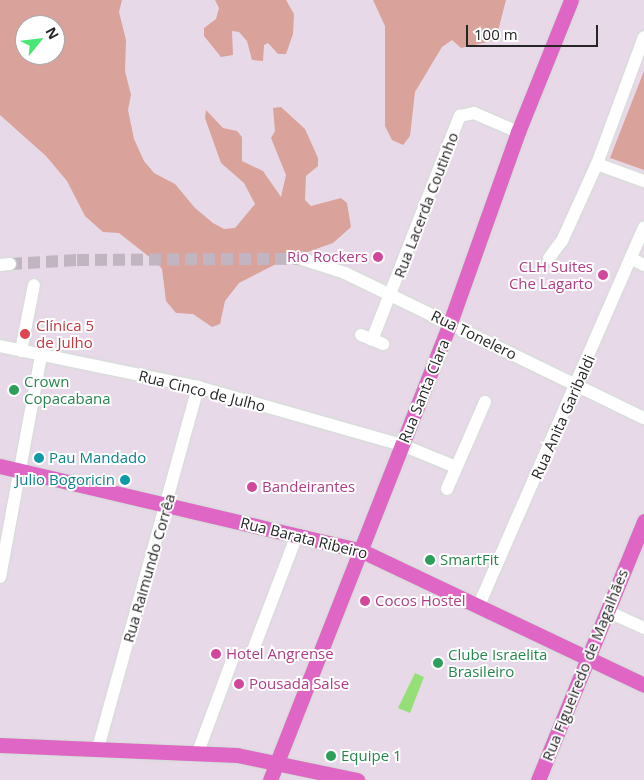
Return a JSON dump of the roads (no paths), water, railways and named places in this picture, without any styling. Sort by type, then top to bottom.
[{"type":"main road","name":"Rua Santa Clara","points":[[270,780],[362,551],[450,323],[518,132],[571,0]]},
{"type":"main road","name":"Rua Barata Ribeiro","points":[[0,466],[362,551],[480,604],[644,685]]},
{"type":"main road","name":"Rua Figueiredo de Magalhães","points":[[538,780],[590,657],[607,611],[640,543],[644,521]]},
{"type":"main road","points":[[0,745],[198,752],[277,762],[357,780]]},
{"type":"street","points":[[548,258],[562,241],[597,164],[644,37]]},
{"type":"street","name":"Rua Lacerda Coutinho","points":[[392,295],[460,116],[474,113],[518,132]]},
{"type":"street","points":[[597,164],[644,182]]},
{"type":"street","name":"Rua Anita Garibaldi","points":[[480,604],[576,385],[638,262],[644,228]]},
{"type":"street","name":"Rua Tonelero","points":[[302,259],[345,273],[644,418]]},
{"type":"street","points":[[21,351],[34,285]]},
{"type":"street","points":[[372,340],[392,295]]},
{"type":"street","name":"Rua Cinco de Julho","points":[[0,346],[198,387],[402,445],[456,467]]},
{"type":"street","points":[[0,577],[18,470],[41,355]]},
{"type":"street","name":"Rua Raimundo Corrêa","points":[[98,748],[168,505],[198,387]]},
{"type":"street","points":[[447,489],[485,402]]},
{"type":"street","points":[[253,650],[297,535]]},
{"type":"street","points":[[607,611],[644,628]]},
{"type":"street","points":[[198,752],[233,658]]},
{"type":"tunnel","points":[[10,264],[77,260],[302,259]]},
{"type":"place","name":"Rio Rockers","points":[[378,257]]},
{"type":"place","name":"CLH Suites Che Lagarto","points":[[603,275]]},
{"type":"place","name":"Clínica 5 de Julho","points":[[25,334]]},
{"type":"place","name":"Crown Copacabana","points":[[14,390]]},
{"type":"place","name":"Pau Mandado","points":[[39,458]]},
{"type":"place","name":"Julio Bogoricin","points":[[125,480]]},
{"type":"place","name":"Bandeirantes","points":[[252,487]]},
{"type":"place","name":"SmartFit","points":[[430,560]]},
{"type":"place","name":"Cocos Hostel","points":[[365,601]]},
{"type":"place","name":"Hotel Angrense","points":[[216,654]]},
{"type":"place","name":"Clube Israelita Brasileiro","points":[[438,663]]},
{"type":"place","name":"Pousada Salse","points":[[239,684]]},
{"type":"place","name":"Equipe 1","points":[[331,756]]}]
